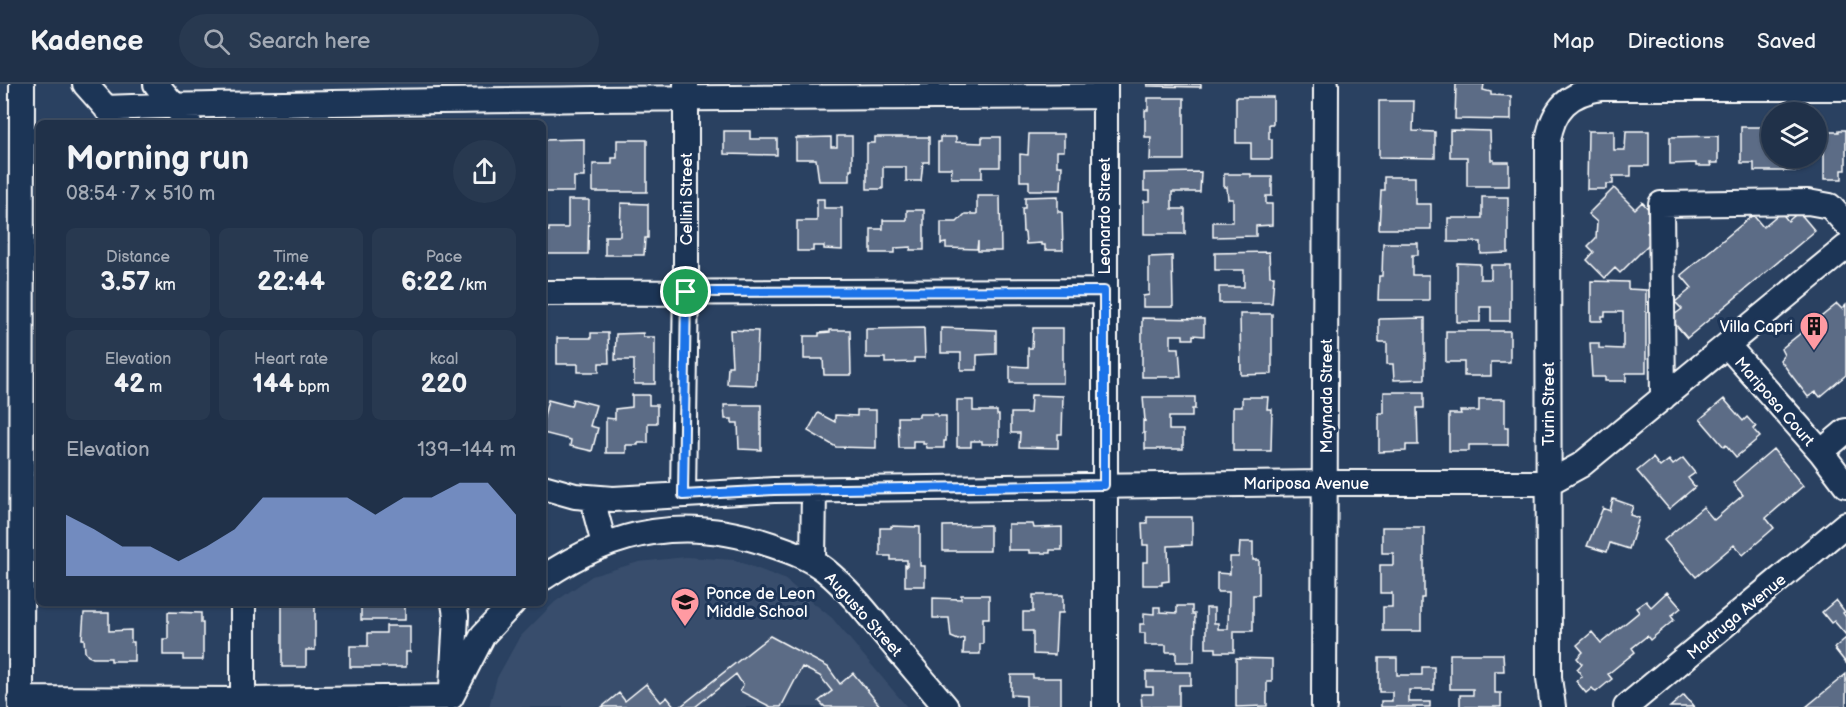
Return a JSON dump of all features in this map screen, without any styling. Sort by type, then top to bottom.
[{"type":"street","points":[[22,84],[20,703],[451,702]]},
{"type":"street","points":[[85,84],[113,116],[182,114],[208,106],[686,91],[1105,90]]},
{"type":"street","points":[[156,84],[182,114]]},
{"type":"street","name":"Maynada Street","points":[[1324,707],[1326,84]]},
{"type":"street","name":"Turin Street","points":[[1553,707],[1549,678],[1548,483],[1548,141],[1552,123],[1563,105],[1576,95],[1602,88],[1846,88]]},
{"type":"street","name":"Leonardo Street","points":[[1105,90],[1105,707]]},
{"type":"street","name":"Cellini Street","points":[[683,495],[686,91]]},
{"type":"street","points":[[1663,398],[1661,204],[1808,202],[1830,206],[1846,224]]},
{"type":"street","name":"Mariposa Avenue","points":[[546,488],[575,496],[628,499],[739,491],[1104,485],[1548,483],[1581,465],[1846,246]]},
{"type":"street","points":[[546,293],[1104,291]]},
{"type":"street","name":"Mariposa Court","points":[[1727,345],[1846,485]]},
{"type":"street","points":[[1821,453],[1846,431]]},
{"type":"street","points":[[813,561],[814,490]]},
{"type":"street","points":[[595,498],[596,514],[614,541]]},
{"type":"street","name":"Madruga Avenue","points":[[1626,707],[1846,524]]},
{"type":"street","name":"Augusto Street","points":[[546,576],[560,566],[614,541],[669,530],[703,528],[755,539],[813,561],[826,571],[859,604],[946,707]]},
{"type":"street","points":[[243,606],[243,704]]},
{"type":"street","points":[[451,702],[456,616],[454,606]]},
{"type":"street","points":[[451,702],[483,635],[510,606]]},
{"type":"shaded area","name":"Ponce de Leon Middle School","points":[[686,557],[735,560],[784,579],[832,618],[907,707],[489,707],[497,678],[519,638],[555,602],[592,576],[639,562]]},
{"type":"building","points":[[1147,84],[1201,84],[1201,87],[1147,86]]},
{"type":"building","points":[[1456,84],[1484,84],[1483,90],[1491,92],[1491,95],[1511,96],[1511,120],[1455,119]]},
{"type":"building","points":[[1236,97],[1273,97],[1273,124],[1269,124],[1272,159],[1251,159],[1251,143],[1236,143]]},
{"type":"building","points":[[1148,98],[1184,98],[1184,160],[1150,160],[1151,137],[1145,137],[1145,110],[1148,110]]},
{"type":"building","points":[[1379,101],[1414,101],[1413,131],[1435,132],[1435,158],[1379,157]]},
{"type":"building","points":[[1741,127],[1761,127],[1761,168],[1799,168],[1799,171],[1754,171],[1754,163],[1741,163]]},
{"type":"building","points":[[1450,130],[1490,131],[1491,160],[1509,162],[1509,186],[1467,186],[1467,157],[1450,157]]},
{"type":"building","points":[[1839,130],[1846,130],[1846,170],[1842,170],[1842,179],[1824,179],[1824,168],[1827,168],[1827,132],[1839,132]]},
{"type":"building","points":[[724,131],[750,131],[750,139],[777,139],[777,155],[724,154]]},
{"type":"building","points":[[1588,131],[1614,131],[1614,150],[1625,150],[1626,131],[1649,131],[1649,166],[1631,166],[1631,176],[1613,176],[1613,184],[1606,184],[1606,189],[1587,189]]},
{"type":"building","points":[[1029,134],[1064,134],[1064,151],[1057,151],[1057,166],[1062,166],[1061,190],[1029,190],[1029,181],[1020,181],[1020,154],[1028,155]]},
{"type":"building","points":[[837,136],[852,136],[850,181],[819,181],[816,159],[796,159],[796,138],[831,137],[831,147],[837,147]]},
{"type":"building","points":[[1718,136],[1718,163],[1710,163],[1711,166],[1696,166],[1696,163],[1670,164],[1670,137]]},
{"type":"building","points":[[875,137],[929,137],[929,162],[923,162],[921,181],[906,181],[906,167],[883,167],[883,189],[867,189],[867,143],[875,143]]},
{"type":"building","points":[[940,137],[956,137],[956,142],[982,143],[982,137],[1000,137],[1000,167],[982,167],[982,178],[951,178],[952,168],[938,168]]},
{"type":"building","points":[[584,139],[584,177],[574,177],[574,192],[546,192],[546,140]]},
{"type":"building","points":[[617,140],[647,140],[647,192],[593,192],[593,164],[612,164],[612,158],[617,158]]},
{"type":"building","points":[[1201,172],[1200,192],[1172,192],[1172,209],[1185,209],[1185,234],[1144,234],[1144,201],[1150,201],[1150,191],[1144,191],[1144,173]]},
{"type":"building","points":[[1224,174],[1272,177],[1272,196],[1266,196],[1266,204],[1272,204],[1272,225],[1256,226],[1256,236],[1213,237],[1213,222],[1233,222],[1233,199],[1228,199],[1227,187],[1224,187]]},
{"type":"building","points":[[1384,177],[1415,177],[1415,204],[1431,204],[1431,229],[1379,229]]},
{"type":"building","points":[[1614,188],[1635,209],[1642,202],[1653,214],[1647,220],[1653,227],[1647,233],[1654,239],[1620,273],[1615,268],[1605,278],[1587,260],[1594,252],[1588,246],[1596,238],[1597,222],[1588,214]]},
{"type":"building","points":[[977,196],[1000,196],[1001,251],[978,251],[978,241],[977,249],[946,248],[946,243],[941,244],[941,222],[957,222],[965,214],[977,214]]},
{"type":"building","points":[[1058,196],[1058,212],[1062,212],[1063,250],[1045,250],[1045,245],[1041,243],[1026,244],[1022,208],[1025,208],[1025,197]]},
{"type":"building","points":[[1482,197],[1508,197],[1508,253],[1481,254],[1481,242],[1448,242],[1448,218],[1482,218]]},
{"type":"building","points":[[817,199],[824,199],[824,208],[842,208],[842,250],[813,246],[813,251],[797,251],[797,221],[817,221]]},
{"type":"building","points":[[568,200],[589,200],[588,254],[546,254],[546,231],[549,231],[549,228],[568,228]]},
{"type":"building","points":[[621,203],[648,204],[648,238],[645,238],[644,255],[605,255],[605,236],[620,236]]},
{"type":"building","points":[[907,210],[924,210],[924,250],[910,250],[911,247],[895,248],[895,253],[871,253],[871,229],[883,229],[883,220],[907,220]]},
{"type":"building","points":[[1781,212],[1788,221],[1799,212],[1815,231],[1687,338],[1670,318],[1682,309],[1675,302],[1692,288],[1681,275],[1753,215],[1763,227]]},
{"type":"building","points":[[1383,243],[1418,243],[1418,255],[1412,255],[1412,275],[1429,275],[1429,300],[1378,300],[1379,276],[1382,276]]},
{"type":"building","points":[[1269,252],[1270,276],[1274,276],[1272,303],[1219,303],[1219,287],[1244,287],[1244,270],[1215,270],[1215,253]]},
{"type":"building","points":[[1172,256],[1173,307],[1143,307],[1143,296],[1149,295],[1149,257]]},
{"type":"building","points":[[1457,263],[1480,264],[1480,279],[1491,279],[1491,265],[1510,265],[1510,321],[1491,321],[1491,307],[1480,307],[1480,322],[1457,322]]},
{"type":"building","points":[[1591,281],[1628,282],[1628,289],[1646,290],[1646,373],[1626,373],[1626,381],[1605,381],[1605,377],[1592,377],[1590,343],[1599,343],[1599,348],[1623,349],[1623,312],[1605,312],[1602,321],[1591,321]]},
{"type":"building","name":"Villa Capri","points":[[1837,304],[1842,309],[1846,305],[1846,375],[1820,397],[1816,392],[1808,397],[1780,360],[1784,355],[1781,349]]},
{"type":"building","points":[[1240,314],[1272,314],[1272,374],[1241,375]]},
{"type":"building","points":[[1142,318],[1204,319],[1204,336],[1193,335],[1193,339],[1183,339],[1183,335],[1171,335],[1171,348],[1179,348],[1181,377],[1142,377]]},
{"type":"building","points":[[1425,318],[1425,379],[1394,380],[1393,364],[1387,364],[1387,342],[1379,342],[1379,319]]},
{"type":"building","points":[[924,328],[925,358],[914,358],[914,362],[885,363],[885,358],[866,358],[866,329]]},
{"type":"building","points":[[941,328],[996,330],[996,354],[977,355],[977,370],[961,370],[961,353],[941,353]]},
{"type":"building","points":[[1033,328],[1063,328],[1063,383],[1010,383],[1010,366],[1028,367],[1028,348],[1032,348]]},
{"type":"building","points":[[730,330],[758,331],[756,385],[727,384],[728,366],[732,366]]},
{"type":"building","points":[[830,330],[850,330],[851,375],[824,375],[823,359],[804,359],[804,336],[819,336],[819,333],[830,332]]},
{"type":"building","points":[[1446,331],[1510,331],[1510,362],[1491,362],[1491,376],[1464,376],[1464,362],[1446,362]]},
{"type":"building","points":[[591,333],[608,333],[609,363],[599,363],[599,372],[578,372],[578,364],[557,364],[557,338],[591,338]]},
{"type":"building","points":[[643,333],[643,337],[655,337],[655,384],[634,384],[634,360],[615,360],[616,334]]},
{"type":"building","points":[[1384,392],[1424,392],[1424,408],[1417,408],[1418,445],[1406,445],[1406,451],[1379,452],[1379,413],[1384,413]]},
{"type":"building","points":[[632,395],[649,395],[649,405],[657,405],[657,423],[648,423],[648,443],[626,445],[626,453],[606,453],[606,418],[615,419],[615,409],[632,407]]},
{"type":"building","points":[[1031,395],[1063,396],[1062,434],[1058,434],[1058,448],[1019,447],[1020,433],[1011,433],[1011,413],[1030,413]]},
{"type":"building","points":[[1143,397],[1195,397],[1192,417],[1169,417],[1169,430],[1183,430],[1183,449],[1145,449]]},
{"type":"building","points":[[1242,397],[1268,397],[1267,409],[1272,409],[1271,451],[1233,451],[1233,407],[1242,407]]},
{"type":"building","points":[[573,399],[596,405],[590,426],[598,428],[592,451],[570,446],[571,440],[546,434],[548,400],[571,406]]},
{"type":"building","points":[[1479,399],[1505,399],[1505,427],[1508,427],[1508,445],[1469,445],[1469,451],[1449,451],[1449,414],[1461,414],[1460,411],[1479,411]]},
{"type":"building","points":[[1724,399],[1743,421],[1747,417],[1756,427],[1753,429],[1760,437],[1736,457],[1726,445],[1724,447],[1700,419]]},
{"type":"building","points":[[957,400],[973,400],[973,411],[997,411],[999,444],[982,444],[982,441],[971,441],[971,447],[957,447]]},
{"type":"building","points":[[724,405],[761,405],[761,450],[739,449],[738,423],[732,423],[732,419],[725,419]]},
{"type":"building","points":[[857,410],[876,410],[876,448],[836,447],[808,431],[818,413],[835,422],[835,415],[857,416]]},
{"type":"building","points":[[919,414],[946,416],[944,448],[927,448],[923,441],[913,441],[913,448],[899,448],[898,417],[919,417]]},
{"type":"building","points":[[1773,449],[1803,486],[1766,518],[1774,528],[1743,555],[1734,545],[1696,577],[1664,540],[1703,507],[1714,520],[1743,495],[1733,483]]},
{"type":"building","points":[[1653,458],[1660,467],[1669,460],[1673,465],[1683,458],[1695,473],[1688,478],[1695,487],[1669,509],[1637,471]]},
{"type":"building","points":[[1613,499],[1633,506],[1630,515],[1639,518],[1629,549],[1610,543],[1607,552],[1587,546],[1603,508],[1610,511]]},
{"type":"building","points":[[1147,517],[1192,517],[1192,545],[1168,546],[1169,581],[1162,582],[1162,585],[1143,585],[1143,562],[1148,562],[1148,545],[1143,545],[1142,523],[1147,523]]},
{"type":"building","points":[[1008,524],[1033,524],[1034,528],[1062,527],[1062,550],[1050,550],[1050,553],[1030,553],[1030,550],[1008,550]]},
{"type":"building","points":[[990,525],[990,551],[943,551],[943,526]]},
{"type":"building","points":[[891,526],[920,527],[920,566],[925,566],[925,586],[905,586],[907,560],[891,560],[891,556],[880,556],[880,528],[891,528]]},
{"type":"building","points":[[1382,527],[1424,527],[1424,598],[1421,598],[1421,631],[1383,631],[1383,607],[1392,607],[1392,593],[1380,593],[1380,565],[1393,565],[1393,553],[1382,553]]},
{"type":"building","points":[[1240,542],[1253,542],[1253,560],[1259,560],[1259,595],[1253,595],[1253,631],[1234,631],[1234,652],[1216,652],[1216,648],[1206,648],[1206,608],[1214,608],[1214,623],[1218,623],[1218,629],[1228,629],[1229,592],[1217,592],[1217,573],[1230,574],[1230,557],[1239,557]]},
{"type":"building","points":[[1667,592],[1681,608],[1671,616],[1674,620],[1650,640],[1647,636],[1632,648],[1635,652],[1608,674],[1612,679],[1596,692],[1592,688],[1586,693],[1576,681],[1582,676],[1577,669],[1582,664],[1577,658],[1583,652],[1577,645],[1592,632],[1601,643],[1639,612],[1636,608],[1646,601],[1651,607]]},
{"type":"building","points":[[961,595],[989,595],[989,618],[983,618],[983,644],[980,644],[980,654],[963,654],[964,638],[958,640],[951,637],[949,618],[933,618],[933,598],[961,599]]},
{"type":"building","points":[[1033,595],[1063,595],[1063,613],[1057,613],[1055,655],[1033,654],[1033,631],[1023,631],[1023,612],[1033,612]]},
{"type":"building","points":[[1836,600],[1845,612],[1843,613],[1846,617],[1846,635],[1834,621],[1831,623],[1822,612]]},
{"type":"building","points":[[282,606],[315,606],[315,650],[306,650],[306,667],[282,667]]},
{"type":"building","points":[[361,606],[405,606],[405,620],[361,620]]},
{"type":"building","points":[[1177,606],[1192,606],[1192,614],[1195,614],[1194,662],[1176,662],[1176,652],[1166,652],[1166,645],[1145,645],[1145,633],[1140,633],[1140,624],[1144,624],[1144,613],[1154,614],[1154,607],[1160,607],[1160,612],[1177,613]]},
{"type":"building","points":[[168,612],[201,613],[203,660],[183,660],[183,655],[163,655],[163,639],[168,639]]},
{"type":"building","points":[[84,613],[109,613],[109,631],[131,630],[131,642],[134,642],[134,661],[111,661],[111,658],[88,656],[85,652],[84,639],[82,639]]},
{"type":"building","points":[[386,626],[410,626],[410,652],[406,652],[406,667],[350,667],[350,646],[368,646],[368,633],[386,633]]},
{"type":"building","points":[[770,636],[828,667],[840,684],[853,673],[881,707],[825,707],[819,701],[832,691],[820,676],[802,667],[781,707],[771,707],[740,691],[743,685],[736,674],[695,707],[680,707]]},
{"type":"building","points":[[1846,638],[1846,663],[1834,648]]},
{"type":"building","points":[[1450,654],[1503,654],[1504,671],[1495,671],[1495,693],[1501,693],[1501,707],[1460,707],[1460,695],[1473,695],[1473,689],[1450,689]]},
{"type":"building","points":[[1236,658],[1272,659],[1272,682],[1267,682],[1267,706],[1236,707]]},
{"type":"building","points":[[1379,658],[1397,658],[1397,675],[1422,675],[1422,667],[1434,667],[1434,690],[1409,690],[1409,702],[1430,702],[1430,707],[1381,707],[1381,701],[1392,701],[1392,692],[1379,692]]},
{"type":"building","points":[[1146,672],[1191,672],[1191,685],[1179,685],[1179,707],[1142,707],[1141,694],[1153,694],[1153,687],[1146,687]]},
{"type":"building","points":[[1846,674],[1846,707],[1806,707]]},
{"type":"building","points":[[1011,675],[1061,678],[1061,707],[1026,707],[1026,696],[1011,695]]},
{"type":"building","points":[[646,684],[661,702],[667,697],[675,707],[602,707],[619,693],[625,701]]},
{"type":"building","points":[[1684,695],[1694,707],[1670,707]]},
{"type":"place","name":"Villa Capri","points":[[1814,352]]},
{"type":"place","name":"Ponce de Leon Middle School","points":[[685,628]]},
{"type":"route","points":[[1104,291],[1104,485],[774,490],[683,495],[686,292],[1104,291]]}]
